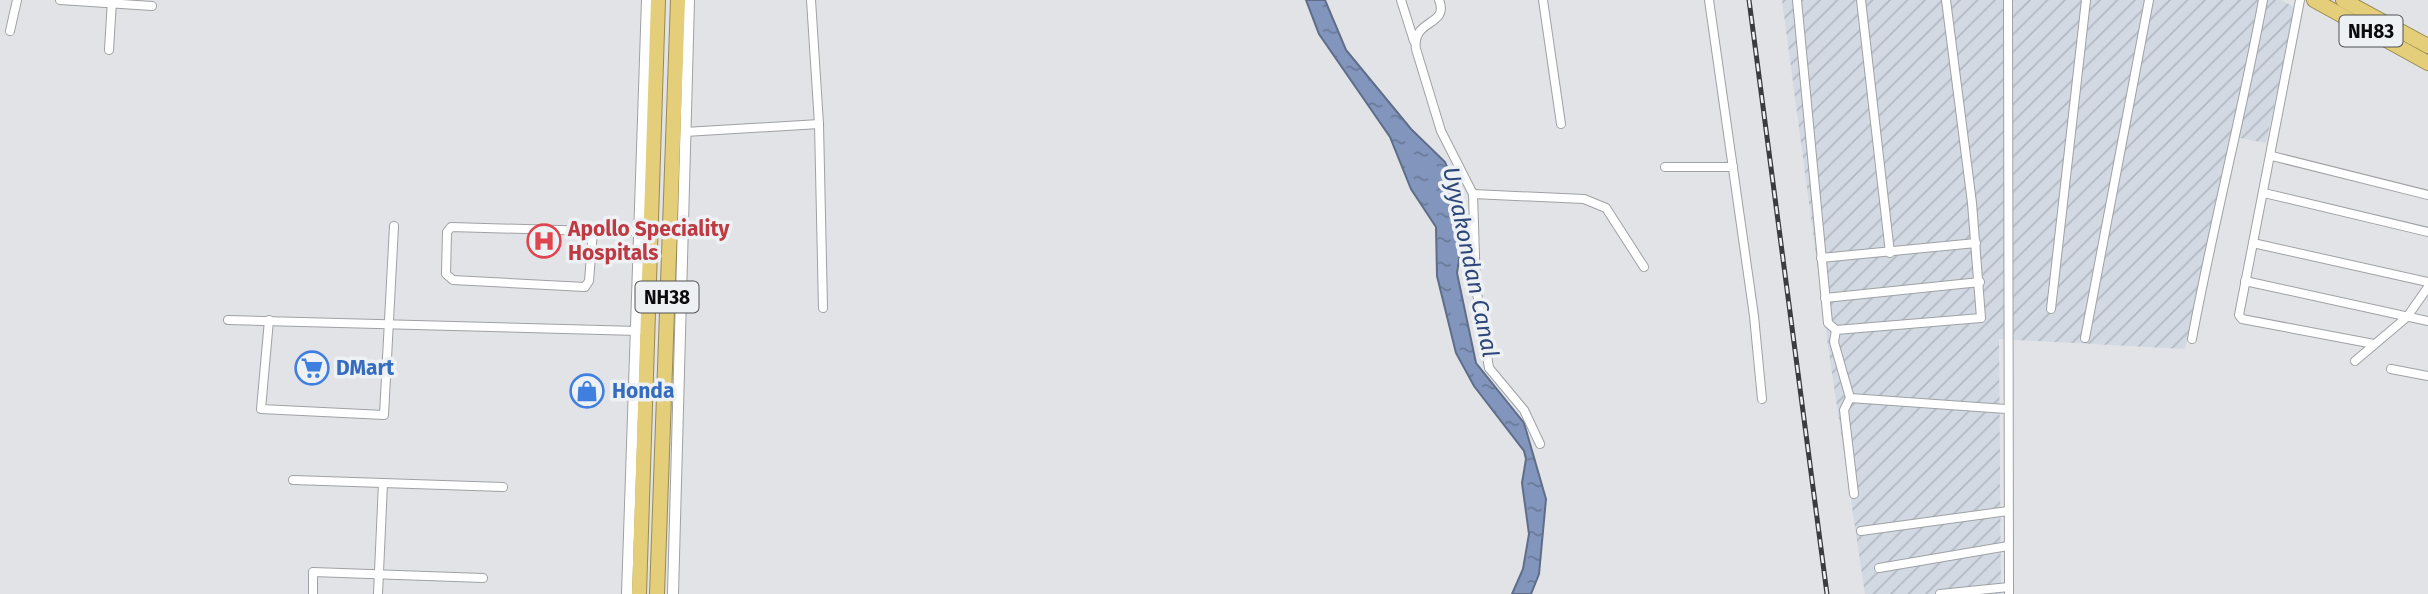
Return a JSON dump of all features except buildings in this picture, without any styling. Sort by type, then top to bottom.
[{"type":"highway","name":"NH38","points":[[639,594],[658,0]]},
{"type":"highway","name":"NH38","points":[[657,594],[678,0]]},
{"type":"highway","name":"NH83","points":[[2314,0],[2428,63]]},
{"type":"highway","name":"NH83","points":[[2343,0],[2428,47]]},
{"type":"street","points":[[10,31],[17,0]]},
{"type":"street","points":[[60,0],[152,6]]},
{"type":"street","points":[[627,594],[648,0]]},
{"type":"street","points":[[673,594],[689,0]]},
{"type":"street","points":[[811,0],[818,124],[823,309]]},
{"type":"street","points":[[1401,0],[1441,131],[1473,194],[1476,287],[1489,368],[1524,410],[1540,444]]},
{"type":"street","points":[[1415,41],[1426,23],[1441,15],[1439,0]]},
{"type":"street","points":[[1543,0],[1561,124]]},
{"type":"street","points":[[1709,0],[1754,316],[1762,399]]},
{"type":"street","points":[[1797,0],[1825,298],[1828,323],[1836,331]]},
{"type":"street","points":[[1861,0],[1890,253]]},
{"type":"street","points":[[1836,331],[1981,318],[1976,243],[1946,0]]},
{"type":"street","points":[[1940,594],[2009,590],[2006,409],[2010,326],[2008,0]]},
{"type":"street","points":[[2051,309],[2086,0]]},
{"type":"street","points":[[2085,338],[2149,0]]},
{"type":"street","points":[[2192,339],[2213,228],[2244,103],[2263,0]]},
{"type":"street","points":[[2301,0],[2272,156],[2238,309],[2242,320],[2374,344]]},
{"type":"street","points":[[109,50],[112,2]]},
{"type":"street","points":[[685,132],[818,124]]},
{"type":"street","points":[[2272,156],[2428,195]]},
{"type":"street","points":[[1665,167],[1733,167]]},
{"type":"street","points":[[2264,193],[2428,232]]},
{"type":"street","points":[[1473,194],[1584,199],[1596,203],[1606,208],[1644,267]]},
{"type":"street","points":[[269,320],[261,409],[384,415],[394,226]]},
{"type":"street","points":[[593,231],[589,281],[585,287],[453,280],[446,274],[447,232],[451,227],[641,231]]},
{"type":"street","points":[[1821,258],[1976,243]]},
{"type":"street","points":[[2253,243],[2428,285],[2407,317],[2355,361]]},
{"type":"street","points":[[2245,281],[2428,321]]},
{"type":"street","points":[[1825,298],[1980,282]]},
{"type":"street","points":[[228,320],[638,331]]},
{"type":"street","points":[[1836,331],[1834,342],[1850,398],[1844,410],[1854,494]]},
{"type":"street","points":[[2391,369],[2428,376]]},
{"type":"street","points":[[1850,398],[2006,409]]},
{"type":"street","points":[[293,480],[503,486]]},
{"type":"street","points":[[378,594],[383,483]]},
{"type":"street","points":[[1861,531],[2008,511]]},
{"type":"street","points":[[1880,568],[2008,546]]},
{"type":"street","points":[[313,594],[313,572],[483,578]]},
{"type":"shaded area","points":[[1782,0],[2281,0],[2296,8],[2266,143],[2230,136],[2185,349],[1999,339],[2001,594],[1865,594],[1829,353]]},
{"type":"water","points":[[1306,0],[1325,0],[1346,50],[1411,129],[1445,162],[1459,194],[1461,245],[1457,273],[1476,363],[1524,423],[1546,499],[1539,574],[1531,594],[1512,594],[1523,569],[1529,534],[1522,483],[1526,459],[1524,451],[1474,386],[1456,353],[1437,276],[1436,227],[1411,189],[1390,137],[1319,34]]},
{"type":"railway","points":[[1749,0],[1827,594]]},
{"type":"place","name":"Apollo Speciality Hospitals","points":[[544,241]]},
{"type":"place","name":"DMart","points":[[312,368]]},
{"type":"place","name":"Honda","points":[[587,391]]},
{"type":"water label","name":"Uyyakondan Canal","points":[[1471,262]]}]
